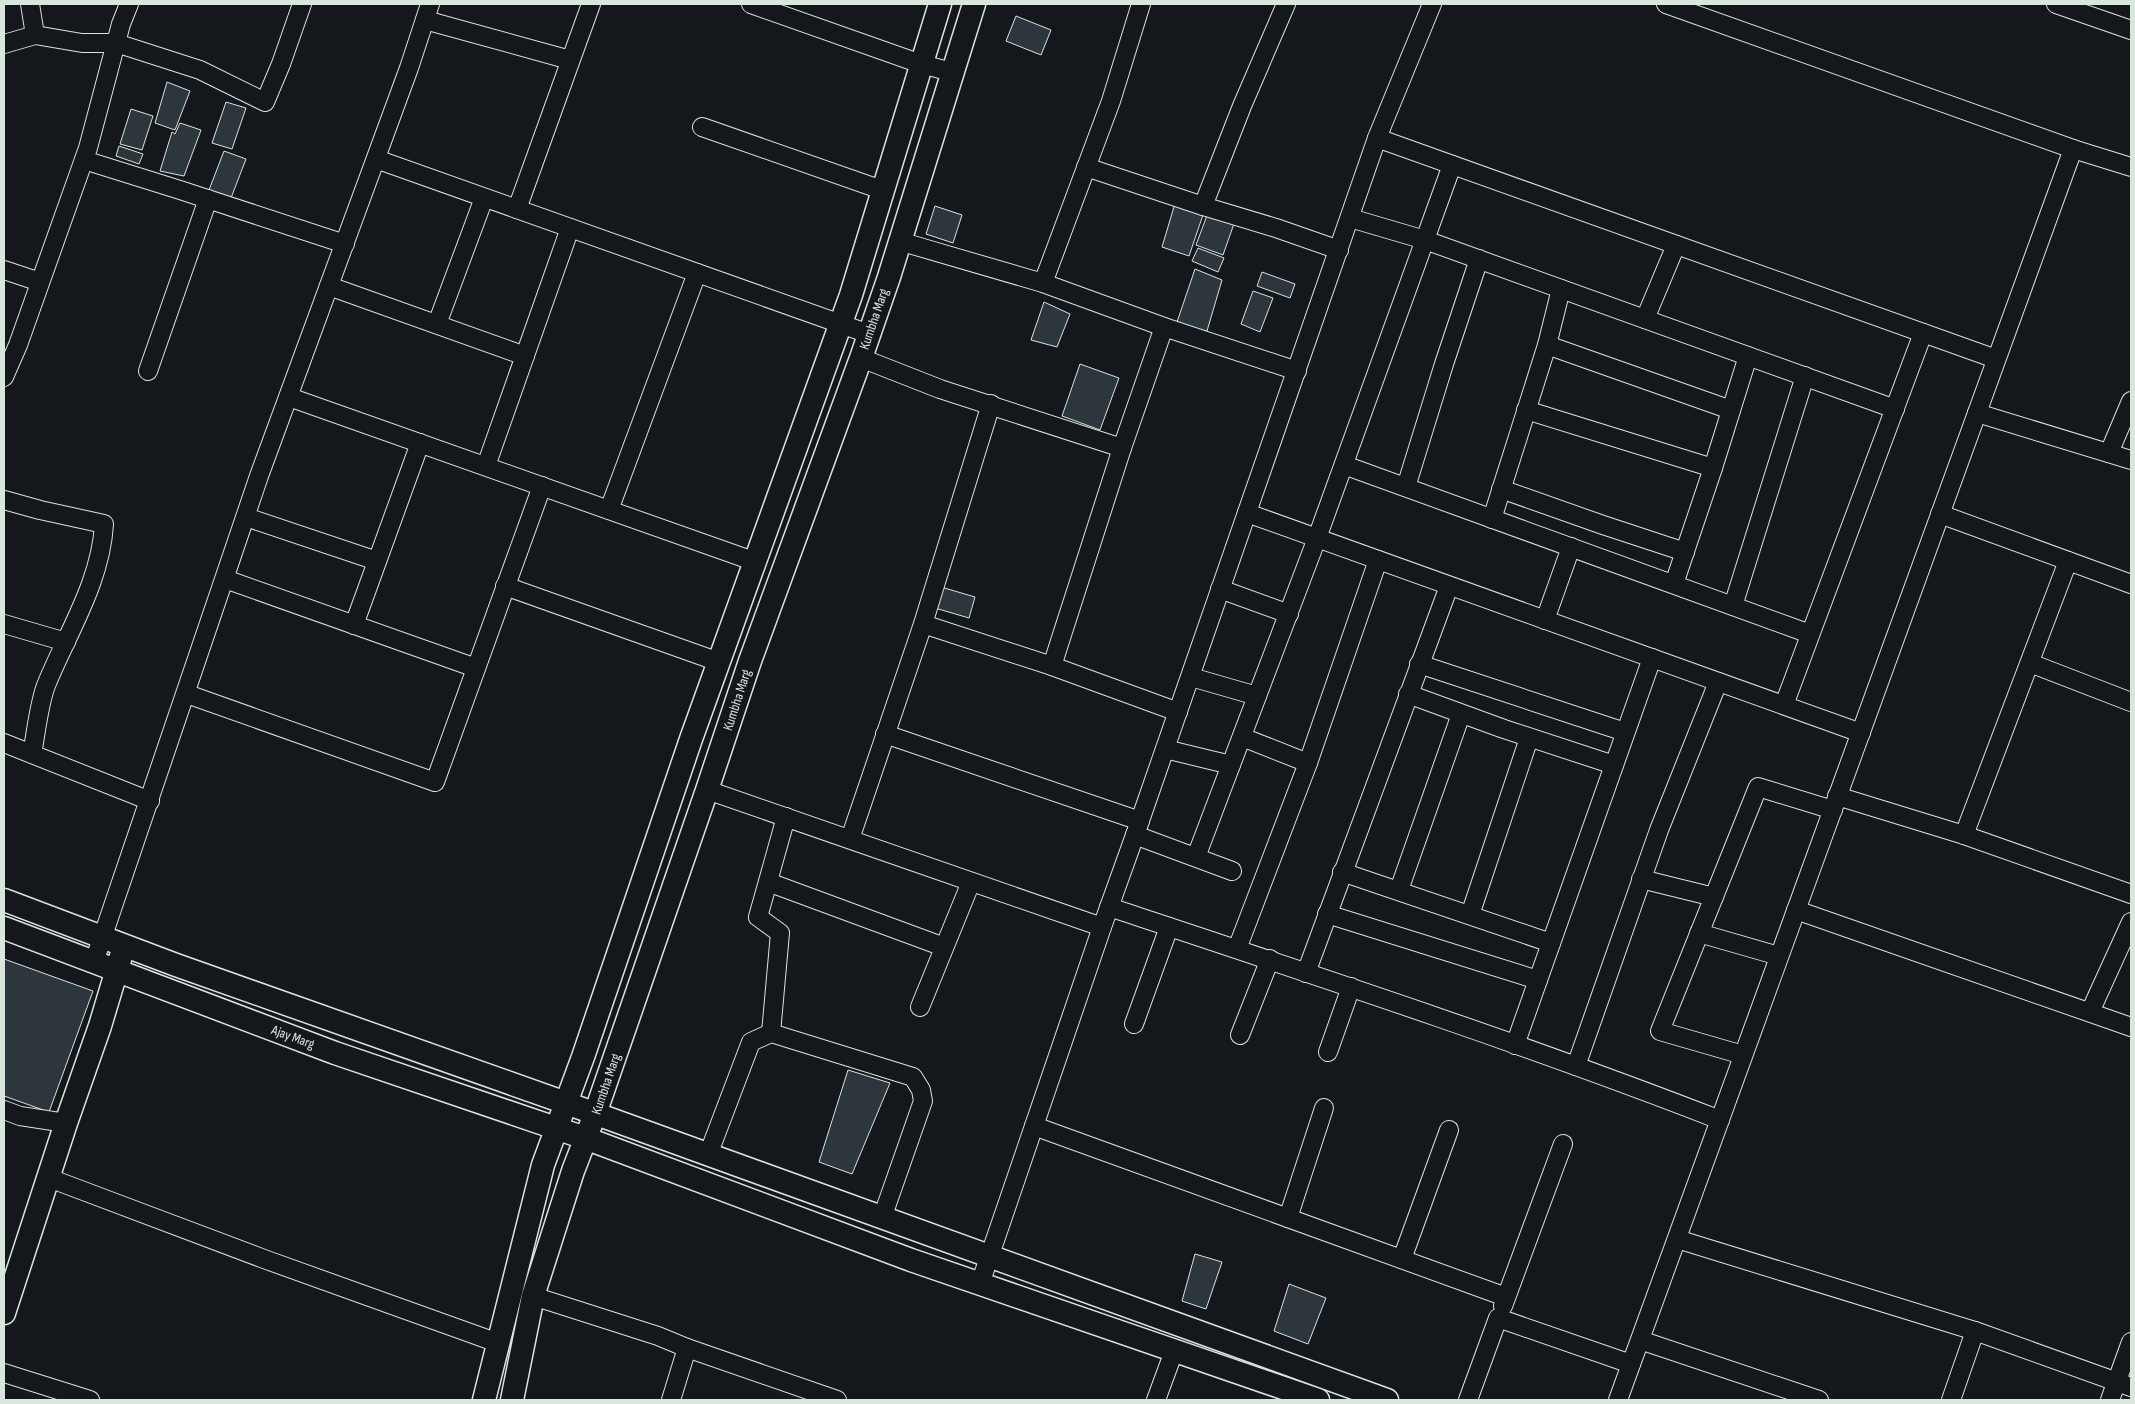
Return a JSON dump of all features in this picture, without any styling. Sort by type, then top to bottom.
[{"type":"street","points":[[30,4],[35,35]]},
{"type":"street","points":[[4,377],[18,345],[84,160],[116,43],[129,4]]},
{"type":"street","points":[[4,44],[35,35],[82,43],[116,43],[200,70],[265,102],[281,64],[302,4]]},
{"type":"street","points":[[517,209],[591,4]]},
{"type":"street","points":[[751,4],[781,9],[921,64],[952,72]]},
{"type":"street","name":"Kumbha Marg","points":[[484,1400],[543,1165],[719,662],[840,324],[940,4]]},
{"type":"street","name":"Kumbha Marg","points":[[512,1400],[533,1296],[585,1138],[595,1114],[750,661],[861,358],[974,4]]},
{"type":"street","points":[[1043,283],[1111,101],[1141,4]]},
{"type":"street","points":[[1203,206],[1242,106],[1286,4]]},
{"type":"street","points":[[980,1284],[1102,927],[1166,749],[1378,138],[1432,4]]},
{"type":"street","points":[[1666,4],[2073,149],[2131,167]]},
{"type":"street","points":[[2056,4],[2099,11],[2131,30]]},
{"type":"street","points":[[94,962],[246,517],[428,12],[570,60]]},
{"type":"street","points":[[702,127],[882,190]]},
{"type":"street","points":[[1378,138],[1996,360]]},
{"type":"street","points":[[1618,1400],[2073,149]]},
{"type":"street","points":[[84,160],[344,244]]},
{"type":"street","points":[[376,160],[869,334]]},
{"type":"street","points":[[1196,857],[1289,614],[1452,165]]},
{"type":"street","points":[[1086,168],[1276,228],[1339,250]]},
{"type":"street","points":[[437,324],[484,198]]},
{"type":"street","points":[[148,371],[208,199]]},
{"type":"street","points":[[1350,218],[1425,240],[1895,409]]},
{"type":"street","points":[[486,466],[570,228]]},
{"type":"street","points":[[899,241],[1043,283],[1164,327],[1297,371]]},
{"type":"street","points":[[1645,319],[1676,245]]},
{"type":"street","points":[[1406,487],[1479,259]]},
{"type":"street","points":[[4,270],[40,282]]},
{"type":"street","points":[[609,510],[697,273]]},
{"type":"street","points":[[329,286],[525,356]]},
{"type":"street","points":[[1492,519],[1547,345],[1561,289]]},
{"type":"street","points":[[1052,666],[1122,448],[1164,327]]},
{"type":"street","points":[[1784,705],[1923,333]]},
{"type":"street","points":[[1547,345],[1731,410]]},
{"type":"street","points":[[1674,584],[1714,468],[1748,356]]},
{"type":"street","points":[[861,358],[940,389],[1122,448]]},
{"type":"street","points":[[1733,606],[1805,376]]},
{"type":"street","points":[[289,397],[756,562]]},
{"type":"street","points":[[2109,453],[2131,402]]},
{"type":"street","points":[[850,839],[923,624],[991,404]]},
{"type":"street","points":[[1526,410],[1714,468]]},
{"type":"street","points":[[1977,412],[2131,460]]},
{"type":"street","points":[[354,625],[420,443]]},
{"type":"street","points":[[1344,465],[1810,634]]},
{"type":"street","points":[[186,694],[435,782],[542,486]]},
{"type":"street","points":[[1501,489],[1685,552]]},
{"type":"street","points":[[4,500],[104,524],[103,547],[79,614],[46,685],[32,754]]},
{"type":"street","points":[[1247,513],[1860,733]]},
{"type":"street","points":[[1940,514],[2131,584]]},
{"type":"street","points":[[246,517],[377,561]]},
{"type":"street","points":[[1545,620],[1571,547]]},
{"type":"street","points":[[1237,948],[1308,763],[1378,560]]},
{"type":"street","points":[[1964,835],[2068,561]]},
{"type":"street","points":[[225,579],[476,668]]},
{"type":"street","points":[[505,586],[719,662]]},
{"type":"street","points":[[1306,973],[1449,586]]},
{"type":"street","points":[[1220,589],[1289,614]]},
{"type":"street","points":[[4,624],[66,642]]},
{"type":"street","points":[[923,624],[1052,666],[1178,712]]},
{"type":"street","points":[[1515,1045],[1652,658]]},
{"type":"street","points":[[2030,663],[2131,702]]},
{"type":"street","points":[[1419,664],[1625,732]]},
{"type":"street","points":[[1190,676],[1257,696]]},
{"type":"street","points":[[1576,1066],[1642,879],[1718,682]]},
{"type":"street","points":[[1408,694],[1529,738],[1614,766]]},
{"type":"street","points":[[1399,890],[1461,714]]},
{"type":"street","points":[[885,734],[1138,828],[1196,857],[1232,871]]},
{"type":"street","points":[[1242,737],[1308,763]]},
{"type":"street","points":[[1470,914],[1529,738]]},
{"type":"street","points":[[4,743],[150,802]]},
{"type":"street","points":[[1166,749],[1231,765]]},
{"type":"street","points":[[1744,1055],[1660,1031],[1758,787],[1835,803],[1964,835],[2131,894]]},
{"type":"street","points":[[707,790],[1102,927]]},
{"type":"street","points":[[771,1033],[780,933],[758,917],[786,817]]},
{"type":"street","points":[[1342,872],[1551,943]]},
{"type":"street","points":[[1642,879],[1714,897]]},
{"type":"street","points":[[768,882],[944,947]]},
{"type":"street","points":[[920,1007],[971,882]]},
{"type":"street","name":"Ajay Marg","points":[[4,900],[124,946],[566,1103],[1388,1400]]},
{"type":"street","points":[[1109,907],[1351,987],[1576,1066],[1720,1120]]},
{"type":"street","points":[[1796,910],[2131,1027]]},
{"type":"street","points":[[1327,914],[1538,980]]},
{"type":"street","points":[[2090,1012],[2131,922]]},
{"type":"street","points":[[1134,1024],[1169,927]]},
{"type":"street","name":"Ajay Marg","points":[[4,928],[335,1053],[585,1138],[911,1260],[1174,1351],[1290,1396],[1318,1400]]},
{"type":"street","points":[[1699,933],[1779,956]]},
{"type":"street","points":[[4,1313],[100,1026],[124,946]]},
{"type":"street","points":[[1240,1035],[1270,959]]},
{"type":"street","points":[[1328,1052],[1351,987]]},
{"type":"street","points":[[708,1155],[751,1042],[771,1033],[913,1077],[921,1090],[923,1101],[882,1218]]},
{"type":"street","points":[[1288,1218],[1324,1108]]},
{"type":"street","points":[[4,1110],[20,1116],[66,1123]]},
{"type":"street","points":[[1034,1126],[1506,1296]]},
{"type":"street","points":[[1402,1259],[1449,1130]]},
{"type":"street","points":[[1468,1400],[1563,1144]]},
{"type":"street","points":[[49,1178],[264,1259],[498,1342]]},
{"type":"street","points":[[1677,1239],[1975,1331],[2124,1384]]},
{"type":"street","points":[[533,1296],[658,1336],[687,1348],[837,1400]]},
{"type":"street","points":[[1498,1318],[1631,1364]]},
{"type":"street","points":[[1951,1400],[1975,1331]]},
{"type":"street","points":[[1640,1340],[1819,1400]]},
{"type":"street","points":[[2110,1400],[2124,1384],[2131,1342]]},
{"type":"street","points":[[671,1400],[687,1348]]},
{"type":"street","points":[[1156,1400],[1174,1351]]},
{"type":"street","points":[[1290,1396],[1300,1368]]},
{"type":"street","points":[[4,1373],[90,1400]]},
{"type":"building","points":[[1016,16],[1051,30],[1041,55],[1006,41]]},
{"type":"building","points":[[167,82],[190,91],[175,130],[155,123]]},
{"type":"building","points":[[226,102],[246,108],[232,149],[212,143]]},
{"type":"building","points":[[131,109],[153,116],[142,150],[120,144]]},
{"type":"building","points":[[180,123],[201,130],[184,176],[160,171],[172,132],[175,134]]},
{"type":"building","points":[[119,146],[143,154],[139,164],[116,156]]},
{"type":"building","points":[[224,151],[246,159],[231,198],[209,190]]},
{"type":"building","points":[[1176,200],[1205,209],[1189,256],[1162,247]]},
{"type":"building","points":[[935,206],[962,215],[953,243],[926,234]]},
{"type":"building","points":[[1209,210],[1236,218],[1223,255],[1196,245]]},
{"type":"building","points":[[1198,248],[1224,258],[1218,272],[1192,261]]},
{"type":"building","points":[[1195,269],[1222,280],[1207,331],[1176,325]]},
{"type":"building","points":[[1262,272],[1295,284],[1290,298],[1257,286]]},
{"type":"building","points":[[1253,291],[1273,298],[1260,332],[1241,324]]},
{"type":"building","points":[[1044,302],[1070,314],[1057,347],[1031,340]]},
{"type":"building","points":[[1080,364],[1119,378],[1100,430],[1062,416]]},
{"type":"building","points":[[941,587],[975,597],[969,618],[935,608]]},
{"type":"building","points":[[4,959],[93,991],[49,1112],[4,1096]]},
{"type":"building","points":[[848,1070],[890,1083],[852,1174],[819,1162]]},
{"type":"building","points":[[1195,1254],[1222,1262],[1206,1309],[1182,1301]]},
{"type":"building","points":[[1289,1284],[1326,1298],[1308,1344],[1274,1331]]}]
